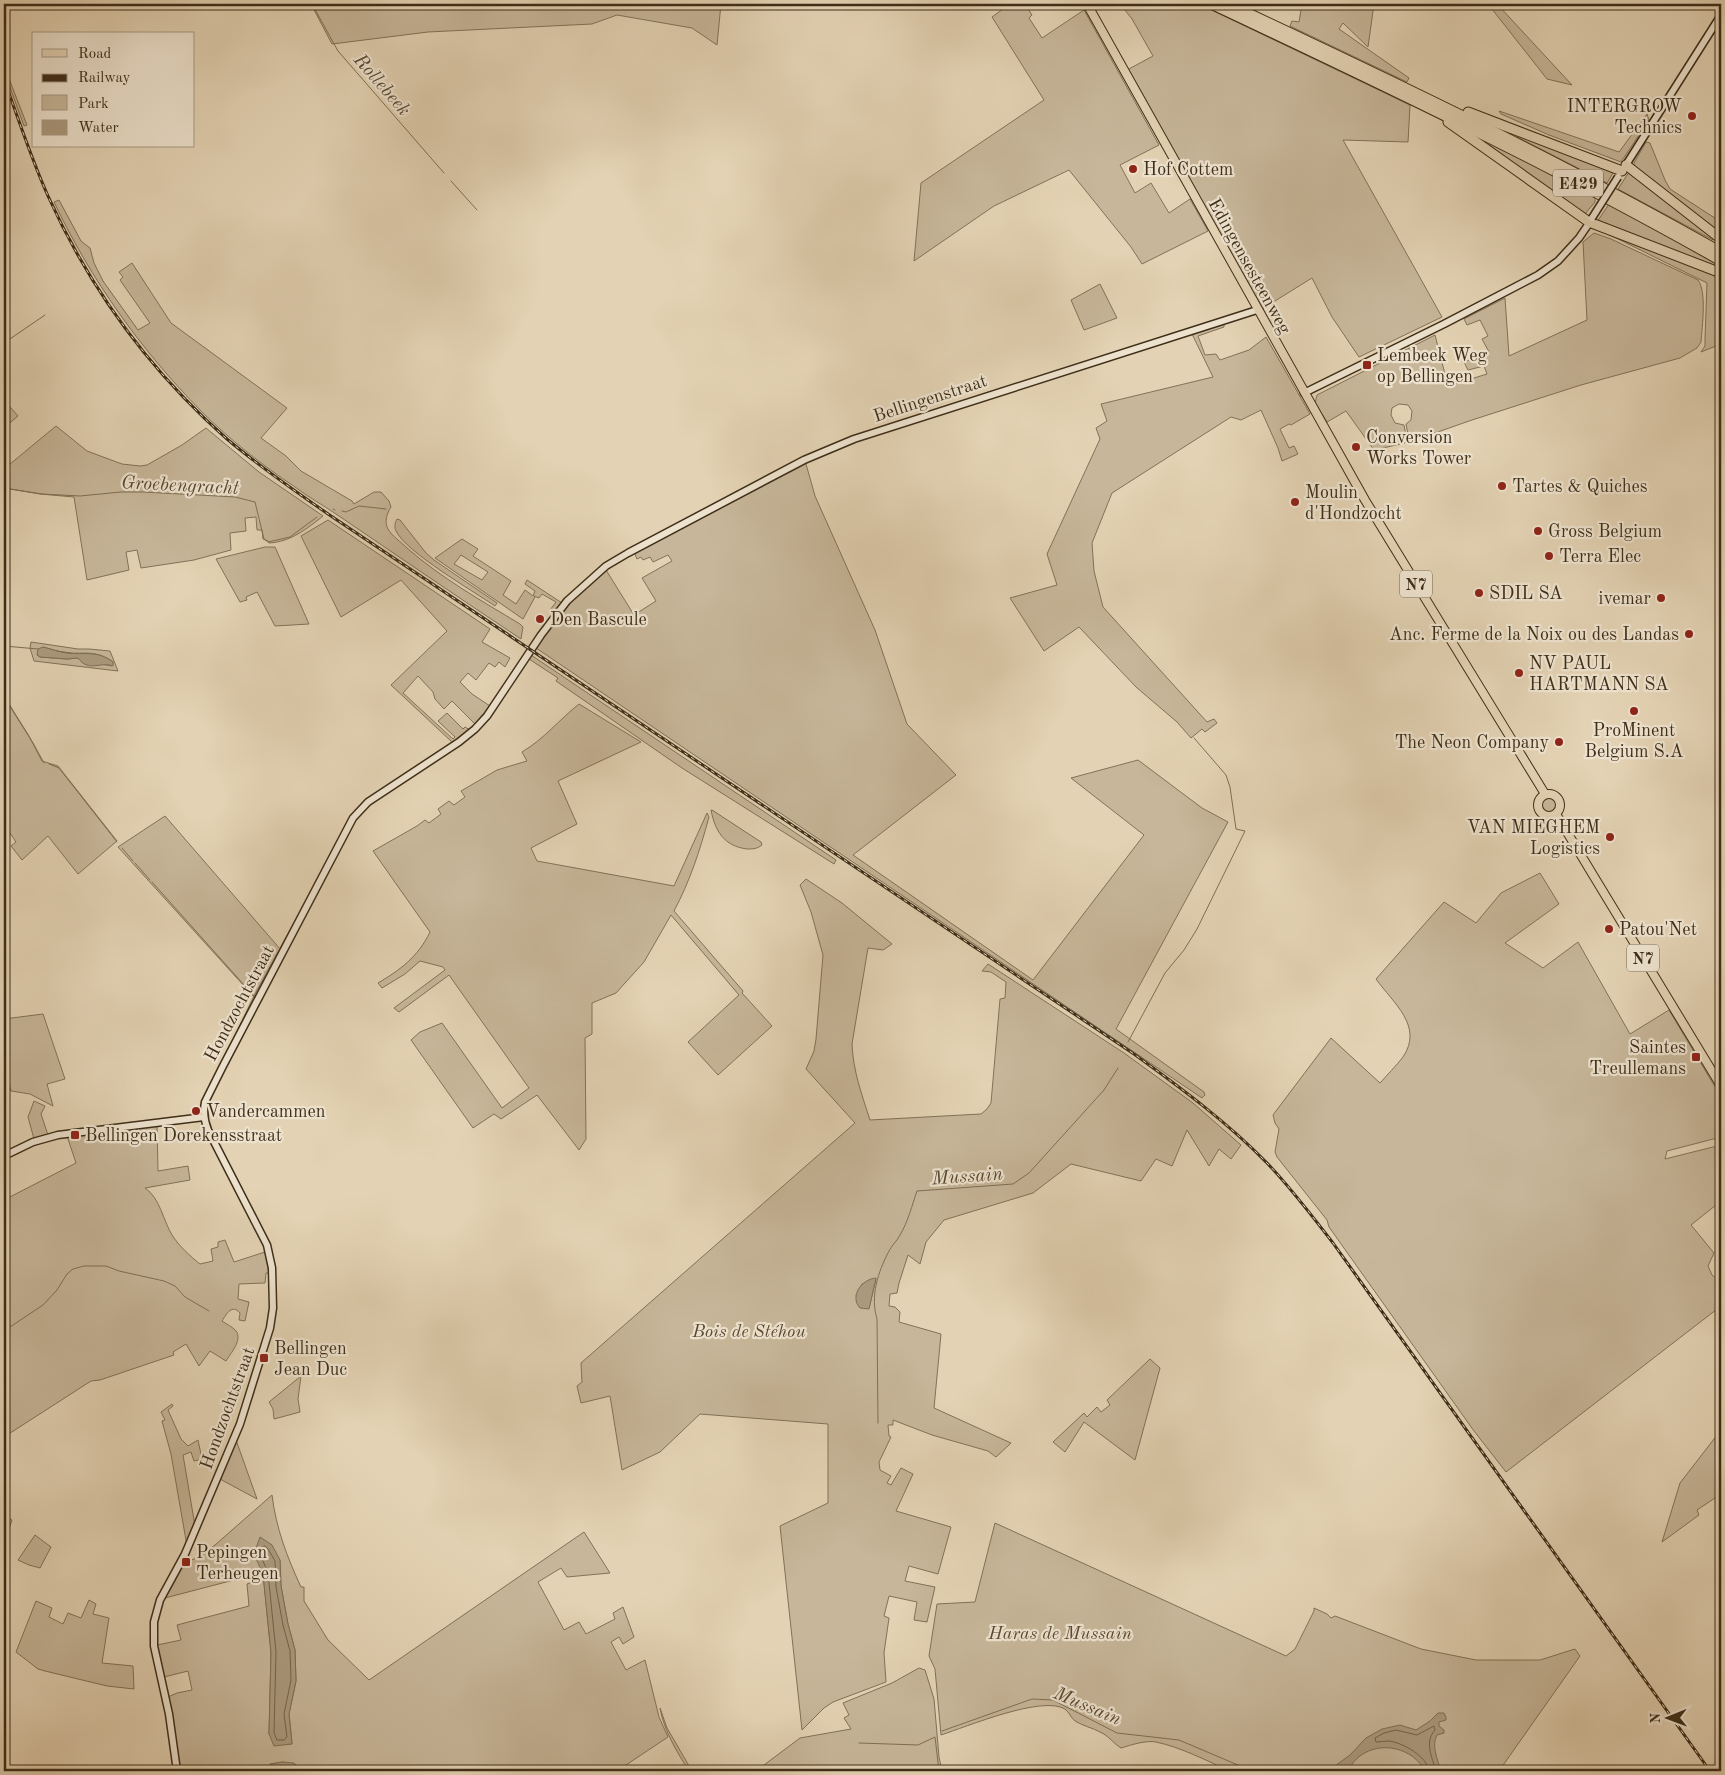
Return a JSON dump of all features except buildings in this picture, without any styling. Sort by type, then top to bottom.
[{"type":"highway","name":"E429","points":[[1211,4],[1432,109],[1602,196],[1721,261]]},
{"type":"highway","name":"E429","points":[[1229,4],[1450,109],[1603,188],[1721,252]]},
{"type":"highway","points":[[1432,109],[1591,220],[1721,273]]},
{"type":"highway","points":[[1450,109],[1466,112],[1622,171],[1721,239]]},
{"type":"main road","name":"Edingensesteenweg","points":[[1087,4],[1364,500],[1545,794]]},
{"type":"main road","points":[[1545,794],[1553,794],[1559,798],[1561,807],[1556,814],[1545,816],[1539,810],[1539,800],[1545,794]]},
{"type":"main road","name":"N7","points":[[1556,814],[1721,1086]]},
{"type":"street","points":[[1304,393],[1444,324],[1538,275],[1558,261],[1579,238],[1591,220],[1721,15]]},
{"type":"street","name":"Bellingenstraat","points":[[628,553],[804,460],[854,438],[1257,310]]},
{"type":"street","name":"Hondzochtstraat","points":[[177,1771],[169,1714],[154,1646],[154,1628],[160,1600],[178,1570],[240,1424],[268,1336],[273,1308],[272,1268],[266,1245],[208,1130],[204,1117],[205,1102],[353,818],[368,802],[459,742],[475,729],[487,716],[541,635],[567,601],[601,570],[628,553]]},
{"type":"street","points":[[4,1156],[33,1142],[58,1135],[204,1117]]},
{"type":"green space","points":[[311,4],[721,4],[717,45],[692,28],[617,15],[592,24],[428,32],[332,44]]},
{"type":"green space","points":[[1010,4],[1025,4],[1032,15],[1029,18],[1042,38],[1084,10],[1159,145],[1120,165],[1135,193],[1151,183],[1169,213],[1190,199],[1208,231],[1142,264],[1131,247],[1069,170],[994,206],[914,261],[921,183],[1044,100],[992,17]]},
{"type":"green space","points":[[1120,4],[1199,4],[1410,105],[1408,142],[1343,140],[1442,317],[1359,357],[1332,317],[1312,278],[1262,309],[1127,70],[1153,56],[1132,19]]},
{"type":"green space","points":[[1302,4],[1374,4],[1368,47],[1343,23],[1339,29],[1409,78],[1407,82],[1290,26],[1292,21],[1299,22]]},
{"type":"green space","points":[[1488,4],[1497,4],[1572,85],[1547,79]]},
{"type":"green space","points":[[4,66],[27,125],[24,126],[4,71]]},
{"type":"green space","points":[[1499,111],[1619,152],[1647,114],[1649,120],[1621,162],[1549,135],[1501,114]]},
{"type":"green space","points":[[1518,134],[1613,173],[1607,183],[1517,137]]},
{"type":"green space","points":[[1646,142],[1650,143],[1670,189],[1721,222],[1721,235],[1634,169],[1634,163]]},
{"type":"green space","points":[[1491,144],[1590,194],[1595,198],[1595,202],[1585,214],[1490,147]]},
{"type":"green space","points":[[1629,172],[1716,238],[1713,240],[1618,189]]},
{"type":"green space","points":[[59,200],[81,241],[90,248],[94,263],[103,281],[138,330],[150,323],[120,280],[123,277],[119,272],[132,263],[171,323],[287,408],[261,438],[286,456],[301,471],[354,504],[374,492],[381,492],[389,501],[391,507],[386,523],[392,534],[420,559],[448,579],[520,624],[523,627],[521,639],[283,479],[223,432],[158,364],[119,313],[68,231],[54,202]]},
{"type":"green space","points":[[1609,204],[1721,266],[1719,269],[1597,222]]},
{"type":"green space","points":[[1602,231],[1721,277],[1721,344],[1701,352],[1705,346],[1707,283]]},
{"type":"green space","points":[[1594,233],[1611,239],[1698,280],[1701,285],[1703,310],[1701,342],[1697,348],[1680,358],[1581,385],[1412,441],[1409,440],[1406,424],[1411,420],[1412,411],[1408,405],[1399,404],[1392,408],[1391,415],[1395,423],[1404,425],[1407,441],[1374,450],[1346,411],[1327,422],[1315,403],[1317,395],[1435,335],[1448,386],[1487,374],[1484,366],[1468,370],[1464,362],[1489,352],[1482,339],[1488,336],[1480,320],[1467,325],[1464,319],[1505,298],[1509,356],[1587,320],[1583,242]]},
{"type":"green space","points":[[1100,284],[1117,318],[1084,330],[1071,300]]},
{"type":"green space","points":[[1224,323],[1224,327],[1198,336],[1205,355],[1216,354],[1220,360],[1249,350],[1266,337],[1310,414],[1280,429],[1289,448],[1294,446],[1298,454],[1282,461],[1261,410],[1241,420],[1231,417],[1112,493],[1092,543],[1094,571],[1103,607],[1207,722],[1214,719],[1217,723],[1205,732],[1202,729],[1191,738],[1177,722],[1136,687],[1079,627],[1044,651],[1010,598],[1057,585],[1047,554],[1100,439],[1096,428],[1107,421],[1101,404],[1213,377],[1192,334]]},
{"type":"green space","points":[[4,400],[18,416],[4,428]]},
{"type":"green space","points":[[56,426],[87,451],[122,464],[140,466],[147,465],[182,445],[206,428],[259,472],[323,516],[291,537],[269,543],[263,539],[262,530],[257,530],[256,517],[245,518],[246,531],[230,533],[231,550],[194,560],[141,568],[137,550],[126,552],[129,570],[87,580],[74,497],[4,488],[4,469]]},
{"type":"green space","points":[[806,464],[815,496],[875,630],[907,724],[956,775],[853,855],[1033,980],[1144,835],[1071,778],[1138,760],[1202,808],[1228,822],[1116,1029],[1204,1092],[1205,1095],[1202,1098],[536,648],[567,605],[606,570],[634,615],[656,601],[642,578],[672,561],[668,555],[653,562],[650,557],[643,560],[641,557],[637,559],[634,552]]},
{"type":"green space","points":[[397,519],[400,520],[426,553],[497,603],[495,606],[441,571],[402,540],[395,528]]},
{"type":"green space","points":[[328,520],[490,629],[482,642],[510,658],[505,667],[499,662],[495,667],[489,663],[476,680],[468,673],[460,682],[472,694],[490,706],[475,724],[452,701],[444,709],[435,699],[433,692],[418,676],[403,693],[453,739],[455,737],[438,721],[447,713],[463,729],[465,727],[470,730],[453,743],[391,685],[447,631],[401,580],[341,617],[301,536]]},
{"type":"green space","points":[[462,539],[478,549],[473,556],[511,581],[503,595],[516,604],[525,590],[533,596],[535,591],[525,584],[527,580],[562,603],[554,612],[550,610],[556,602],[542,594],[539,598],[534,596],[523,619],[435,558]],"holes":[[[461,555],[488,572],[482,580],[454,564]]]},
{"type":"green space","points":[[265,547],[275,547],[309,624],[275,626],[257,592],[246,597],[247,600],[240,602],[216,559]]},
{"type":"green space","points":[[31,642],[78,649],[110,651],[118,671],[34,661],[30,648]],"holes":[[[43,647],[67,653],[96,654],[113,662],[112,666],[78,658],[40,657],[37,655]]]},
{"type":"green space","points":[[531,655],[836,860],[834,864],[682,768],[556,681],[558,678],[529,659]]},
{"type":"green space","points":[[4,696],[42,761],[58,766],[117,841],[78,874],[48,836],[22,860],[11,846],[16,842],[4,824]]},
{"type":"green space","points":[[579,704],[641,742],[558,781],[577,824],[531,848],[537,861],[674,886],[707,813],[709,817],[690,877],[674,911],[772,1026],[718,1075],[688,1042],[739,995],[671,915],[644,962],[616,993],[592,1003],[592,1034],[585,1038],[586,1139],[579,1150],[537,1095],[501,1119],[494,1114],[473,1128],[411,1040],[420,1032],[442,1023],[502,1108],[529,1088],[449,975],[399,1012],[394,1008],[445,970],[443,967],[420,961],[405,974],[382,988],[378,983],[408,962],[420,949],[430,932],[373,851],[425,820],[429,823],[441,814],[438,809],[449,801],[454,805],[465,797],[461,791],[497,770],[527,761],[522,752],[538,741]]},
{"type":"green space","points":[[1550,795],[1556,798],[1559,804],[1556,810],[1550,813],[1544,810],[1541,804],[1544,798]]},
{"type":"green space","points":[[711,810],[761,842],[762,845],[755,849],[747,849],[732,845],[718,831]]},
{"type":"green space","points":[[165,816],[281,950],[255,998],[118,847]]},
{"type":"green space","points":[[1540,873],[1559,904],[1505,943],[1543,968],[1578,942],[1630,1034],[1669,1010],[1721,1097],[1721,1137],[1667,1151],[1665,1159],[1721,1145],[1721,1201],[1691,1225],[1714,1253],[1708,1266],[1712,1275],[1721,1282],[1721,1306],[1506,1472],[1474,1431],[1329,1227],[1327,1220],[1277,1157],[1275,1152],[1279,1129],[1273,1115],[1331,1038],[1380,1083],[1403,1057],[1409,1046],[1410,1035],[1404,1015],[1376,979],[1444,902],[1476,923],[1501,893]]},
{"type":"green space","name":"Bois de Stéhou","points":[[806,879],[842,903],[892,944],[883,950],[868,948],[852,1044],[856,1073],[870,1120],[981,1114],[987,1109],[991,1103],[1000,999],[1005,998],[1006,982],[991,972],[982,971],[988,964],[1124,1053],[1193,1103],[1241,1145],[1231,1159],[1219,1149],[1209,1166],[1187,1130],[1172,1166],[1156,1159],[1141,1181],[1071,1164],[1033,1193],[944,1220],[926,1242],[920,1264],[908,1255],[897,1293],[890,1294],[889,1306],[895,1307],[900,1312],[899,1322],[941,1334],[934,1408],[1011,1443],[996,1457],[988,1451],[932,1435],[893,1420],[893,1425],[888,1425],[889,1436],[891,1437],[879,1462],[880,1470],[891,1476],[887,1483],[891,1485],[901,1468],[913,1474],[896,1511],[951,1527],[938,1574],[909,1566],[905,1581],[935,1587],[927,1622],[914,1620],[917,1602],[889,1596],[884,1616],[889,1618],[884,1653],[886,1682],[833,1702],[824,1708],[802,1730],[780,1526],[828,1503],[828,1424],[700,1414],[660,1452],[622,1470],[610,1396],[581,1403],[577,1386],[582,1382],[581,1363],[855,1123],[806,1069],[814,1051],[816,1039],[823,955],[811,912],[800,885]],"holes":[[[876,1279],[869,1308],[856,1296],[862,1284]]]},
{"type":"green space","points":[[43,1014],[65,1079],[47,1084],[53,1106],[30,1094],[11,1091],[4,1059],[4,1019]]},
{"type":"green space","points":[[34,1101],[45,1106],[41,1114],[48,1135],[34,1139],[28,1117]]},
{"type":"green space","points":[[157,1124],[158,1171],[188,1166],[190,1180],[145,1188],[154,1197],[172,1235],[178,1243],[200,1264],[213,1261],[211,1249],[218,1247],[218,1242],[225,1240],[234,1262],[265,1252],[269,1273],[266,1273],[265,1283],[239,1284],[238,1299],[249,1302],[245,1321],[239,1320],[240,1313],[232,1309],[222,1321],[236,1331],[238,1335],[237,1343],[226,1361],[210,1351],[199,1366],[186,1344],[173,1352],[174,1355],[100,1380],[91,1381],[4,1437],[4,1200],[76,1163],[67,1136]]},
{"type":"green space","points":[[1150,1359],[1160,1368],[1135,1460],[1084,1422],[1065,1452],[1053,1442],[1084,1413],[1087,1417],[1097,1407],[1101,1412],[1110,1405],[1107,1400]]},
{"type":"green space","points":[[301,1376],[298,1399],[300,1412],[274,1419],[273,1409],[269,1402]]},
{"type":"green space","points":[[172,1404],[173,1406],[168,1410],[181,1439],[188,1446],[198,1440],[202,1459],[194,1461],[191,1452],[183,1455],[195,1526],[187,1546],[171,1454],[162,1421],[165,1420],[161,1412]]},
{"type":"green space","points":[[1721,1430],[1721,1496],[1718,1496],[1697,1510],[1699,1515],[1662,1542],[1680,1483]]},
{"type":"green space","points":[[236,1440],[257,1499],[220,1479]]},
{"type":"green space","points":[[272,1495],[276,1519],[291,1565],[301,1587],[304,1587],[304,1601],[328,1640],[369,1680],[584,1532],[610,1573],[567,1577],[561,1568],[538,1582],[564,1630],[579,1622],[586,1634],[615,1619],[613,1613],[623,1607],[634,1637],[623,1644],[619,1637],[611,1642],[626,1670],[645,1660],[659,1717],[668,1737],[617,1771],[300,1771],[297,1766],[283,1762],[270,1764],[271,1771],[181,1771],[168,1697],[192,1690],[188,1671],[164,1677],[157,1645],[181,1640],[177,1625],[249,1606],[247,1584],[255,1581],[253,1575],[165,1598],[184,1563],[199,1557]],"holes":[[[280,1560],[281,1586],[295,1650],[296,1681],[289,1714],[292,1744],[269,1734],[271,1653],[263,1574]]]},
{"type":"green space","points":[[4,1515],[12,1520],[4,1544]]},
{"type":"green space","name":"Haras de Mussain","points":[[995,1523],[1286,1656],[1295,1649],[1314,1608],[1331,1618],[1335,1616],[1421,1649],[1476,1660],[1540,1660],[1575,1649],[1580,1656],[1499,1771],[1229,1771],[1184,1751],[1156,1742],[1143,1742],[1121,1748],[1103,1734],[1075,1721],[1065,1709],[1054,1706],[1022,1709],[941,1735],[935,1669],[929,1656],[937,1604],[975,1602]]},
{"type":"green space","points":[[35,1535],[51,1547],[40,1568],[18,1560]]},
{"type":"green space","points":[[89,1600],[96,1604],[93,1614],[109,1618],[102,1663],[133,1666],[134,1689],[107,1686],[38,1669],[16,1652],[36,1601],[52,1608],[49,1617],[63,1624],[68,1613],[81,1618]]},
{"type":"green space","points":[[919,1668],[925,1670],[934,1699],[942,1771],[756,1771],[800,1738],[851,1729],[844,1718],[849,1715],[843,1703],[892,1683]]},
{"type":"green space","points":[[660,1708],[667,1728],[692,1771],[689,1771],[672,1741],[662,1717]]},
{"type":"water","points":[[43,647],[67,653],[102,656],[113,662],[113,666],[90,666],[78,658],[40,657],[37,655],[38,649]]},
{"type":"water","points":[[876,1278],[869,1309],[860,1308],[856,1298],[859,1289],[866,1281]]},
{"type":"water","points":[[260,1537],[272,1545],[280,1560],[281,1586],[295,1650],[296,1681],[289,1714],[292,1744],[274,1746],[269,1734],[271,1653],[263,1574],[254,1554]]},
{"type":"water","points":[[1438,1713],[1444,1713],[1446,1717],[1446,1720],[1439,1722],[1439,1726],[1444,1730],[1444,1733],[1437,1735],[1435,1739],[1436,1753],[1441,1771],[1425,1771],[1418,1761],[1408,1754],[1398,1749],[1386,1748],[1364,1753],[1348,1771],[1328,1771],[1350,1755],[1366,1738],[1382,1729],[1400,1725],[1416,1730]]},
{"type":"water","points":[[294,1763],[300,1771],[271,1771],[270,1764]]},
{"type":"waterway","name":"Rollebeek","points":[[312,4],[338,51],[444,173]]},
{"type":"waterway","name":"Rollebeek","points":[[451,181],[477,210]]},
{"type":"waterway","points":[[4,343],[45,315]]},
{"type":"waterway","name":"Groebengracht","points":[[4,488],[42,494],[80,496],[143,492],[235,497],[255,502],[264,539],[268,542],[290,537],[317,517]]},
{"type":"waterway","name":"Groebengracht","points":[[342,511],[346,512],[359,506],[386,509]]},
{"type":"waterway","points":[[4,646],[38,649]]},
{"type":"waterway","points":[[57,651],[71,653]]},
{"type":"waterway","points":[[4,697],[44,763]]},
{"type":"waterway","points":[[1128,1042],[1165,973],[1184,950],[1197,929],[1245,831],[1236,829],[1230,787],[1226,775],[1194,738]]},
{"type":"waterway","points":[[49,764],[59,768],[117,842]]},
{"type":"waterway","points":[[122,848],[133,861]]},
{"type":"waterway","points":[[135,863],[150,880]]},
{"type":"waterway","points":[[152,882],[254,996],[303,906]]},
{"type":"waterway","points":[[222,1062],[254,996]]},
{"type":"waterway","name":"Mussain","points":[[878,1423],[877,1319],[874,1302],[876,1284],[885,1259],[905,1225],[917,1191],[1013,1184],[1029,1173],[1104,1090],[1118,1068]]},
{"type":"waterway","points":[[4,1331],[43,1305],[73,1269],[84,1266],[106,1266],[119,1271],[164,1281],[175,1286],[185,1297],[209,1311]]},
{"type":"waterway","name":"Mussain","points":[[942,1731],[1032,1699],[1053,1700],[1117,1733],[1179,1740],[1252,1771]]},
{"type":"waterway","name":"Mussain","points":[[859,1743],[918,1745],[935,1737],[939,1771]]},
{"type":"railway","points":[[4,79],[42,182],[83,264],[103,296],[148,357],[199,413],[227,439],[331,516],[1134,1054],[1220,1119],[1252,1148],[1293,1192],[1333,1243],[1710,1771]]},
{"type":"place","name":"INTERGROW Technics","points":[[1692,116]]},
{"type":"place","name":"Hof Cottem","points":[[1133,169]]},
{"type":"place","name":"Lembeek Weg op Bellingen","points":[[1367,365]]},
{"type":"place","name":"Conversion Works Tower","points":[[1356,447]]},
{"type":"place","name":"Tartes & Quiches","points":[[1502,486]]},
{"type":"place","name":"Moulin d'Hondzocht","points":[[1295,502]]},
{"type":"place","name":"Gross Belgium","points":[[1538,531]]},
{"type":"place","name":"Terra Elec","points":[[1549,556]]},
{"type":"place","name":"SDIL SA","points":[[1479,593]]},
{"type":"place","name":"ivemar","points":[[1661,598]]},
{"type":"place","name":"Den Bascule","points":[[540,619]]},
{"type":"place","name":"Anc. Ferme de la Noix ou des Landas","points":[[1689,634]]},
{"type":"place","name":"NV PAUL HARTMANN SA","points":[[1519,673]]},
{"type":"place","name":"ProMinent Belgium S.A","points":[[1634,711]]},
{"type":"place","name":"The Neon Company","points":[[1559,742]]},
{"type":"place","name":"VAN MIEGHEM Logistics","points":[[1610,837]]},
{"type":"place","name":"Patou'Net","points":[[1609,929]]},
{"type":"place","name":"Saintes Treullemans","points":[[1696,1057]]},
{"type":"place","name":"Vandercammen","points":[[196,1111]]},
{"type":"place","name":"Bellingen Dorekensstraat","points":[[75,1135]]},
{"type":"place","name":"Bellingen Jean Duc","points":[[264,1358]]},
{"type":"place","name":"Pepingen Terheugen","points":[[186,1562]]}]
